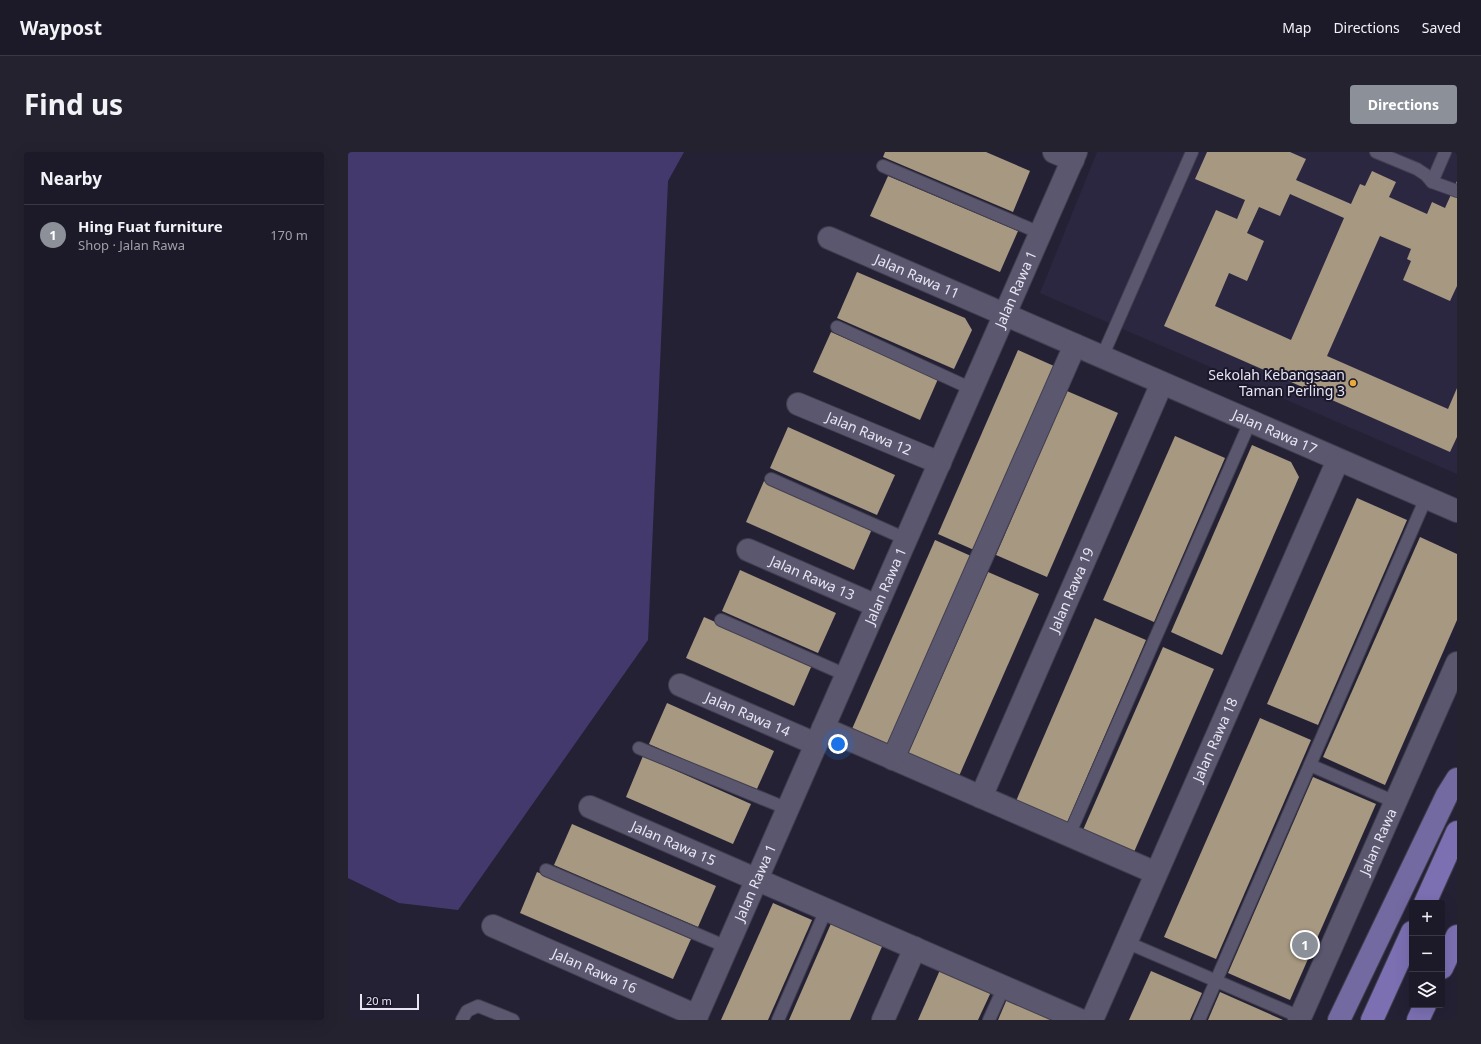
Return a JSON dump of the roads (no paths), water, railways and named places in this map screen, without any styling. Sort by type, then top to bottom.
[{"type":"highway","points":[[1426,900],[1457,832]]},
{"type":"highway","points":[[1372,1020],[1410,936]]},
{"type":"highway","points":[[1445,962],[1457,936]]},
{"type":"highway","points":[[1418,1020],[1424,1008]]},
{"type":"main road","points":[[1339,1020],[1447,795],[1457,779]]},
{"type":"street","name":"Jalan Rawa 1","points":[[696,1018],[1040,233],[1068,155]]},
{"type":"street","name":"Jalan Rawa 11","points":[[829,238],[1005,314]]},
{"type":"street","name":"Jalan Rawa 17","points":[[1005,314],[1457,511]]},
{"type":"street","points":[[893,758],[1075,345]]},
{"type":"street","name":"Jalan Rawa 19","points":[[981,797],[1162,383]]},
{"type":"street","name":"Jalan Rawa 12","points":[[798,404],[940,462]]},
{"type":"street","name":"Jalan Rawa 18","points":[[1092,1020],[1338,460]]},
{"type":"street","name":"Jalan Rawa 13","points":[[748,550],[877,606]]},
{"type":"street","name":"Jalan Rawa","points":[[1300,1019],[1457,663]]},
{"type":"street","name":"Jalan Rawa 14","points":[[680,685],[820,736]]},
{"type":"street","points":[[820,736],[893,758],[1156,873]]},
{"type":"street","name":"Jalan Rawa 15","points":[[590,807],[1080,1020]]},
{"type":"street","name":"Jalan Rawa 16","points":[[493,926],[696,1018]]},
{"type":"street","points":[[883,1020],[915,948]]},
{"type":"lane","points":[[1102,357],[1192,152]]},
{"type":"lane","points":[[1376,152],[1417,169],[1426,175],[1432,182],[1457,191]]},
{"type":"lane","points":[[1432,182],[1445,152]]},
{"type":"lane","points":[[883,166],[1040,233]]},
{"type":"lane","points":[[837,327],[972,389]]},
{"type":"lane","points":[[1069,835],[1250,422]]},
{"type":"lane","points":[[772,479],[906,539]]},
{"type":"lane","points":[[1199,1020],[1426,498]]},
{"type":"lane","points":[[720,620],[846,675]]},
{"type":"lane","points":[[639,748],[788,809]]},
{"type":"lane","points":[[1310,765],[1396,802]]},
{"type":"lane","points":[[546,870],[727,947]]},
{"type":"lane","points":[[778,1020],[826,910]]},
{"type":"lane","points":[[1126,942],[1300,1019]]},
{"type":"lane","points":[[989,1020],[1004,987]]},
{"type":"lane","points":[[462,1020],[467,1010],[478,1006],[513,1020]]},
{"type":"place","name":"Sekolah Kebangsaan Taman Perling 3","points":[[1353,383]]},
{"type":"place","name":"Hing Fuat furniture","points":[[1305,945]]}]
